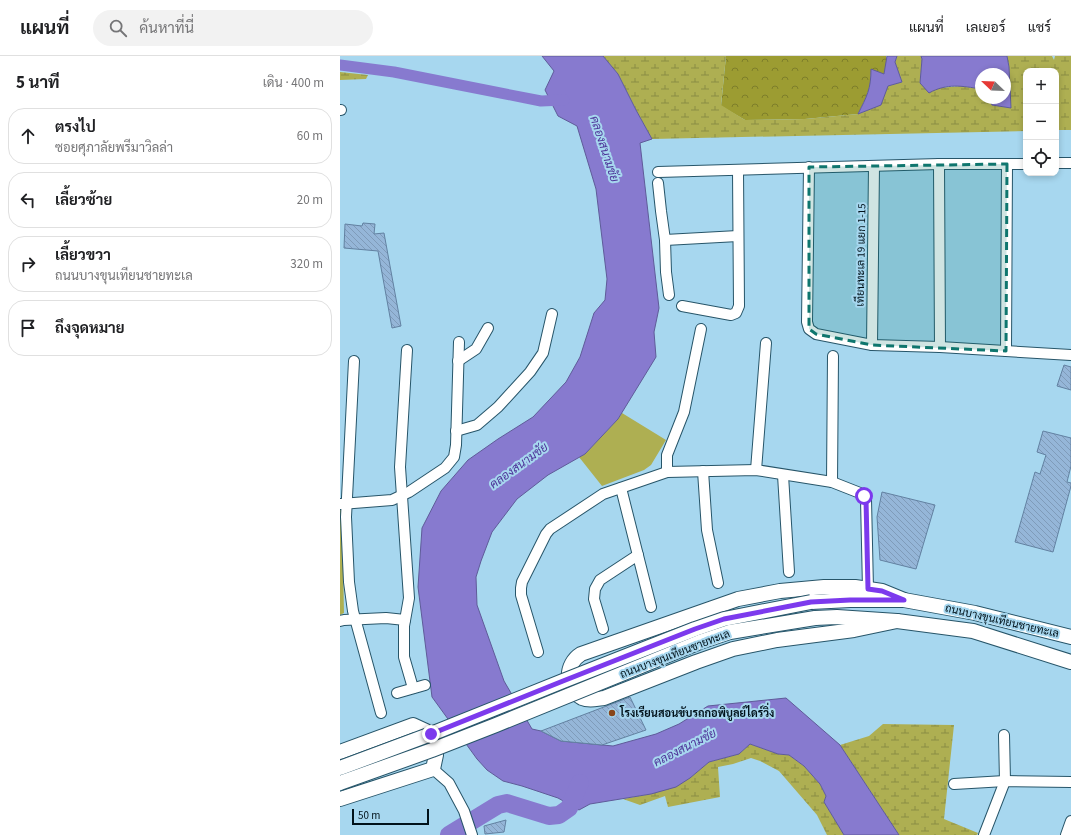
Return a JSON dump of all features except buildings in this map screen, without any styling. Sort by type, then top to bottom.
[{"type":"main road","points":[[897,621],[854,630],[777,640],[733,649],[604,698],[591,700],[583,698],[571,687],[569,680],[569,672],[574,658],[581,654],[738,599],[780,591],[824,587],[855,587],[882,591],[904,600]]},
{"type":"main road","name":"ถนนบางขุนเทียนชายทะเล","points":[[340,768],[431,734],[695,629],[724,619],[811,602],[904,600],[975,613],[1071,637]]},
{"type":"main road","name":"ถนนบางขุนเทียนชายทะเล","points":[[340,783],[482,731],[700,642],[730,632],[815,618],[837,616],[897,621],[973,631],[1071,662]]},
{"type":"main road","points":[[340,752],[413,725],[426,731],[436,755],[433,769],[340,799]]},
{"type":"street","points":[[1059,163],[1071,163]]},
{"type":"street","points":[[658,172],[939,164],[1023,164]]},
{"type":"street","points":[[939,164],[940,347]]},
{"type":"street","points":[[1006,351],[1007,164]]},
{"type":"street","name":"เทียนทะเล 19 แยก 1-15","points":[[872,345],[874,166]]},
{"type":"street","points":[[809,167],[807,322],[809,329],[816,334],[872,345],[940,347],[1071,355]]},
{"type":"street","points":[[682,306],[731,315],[736,313],[739,306],[738,170]]},
{"type":"street","points":[[658,183],[665,240],[668,295]]},
{"type":"street","points":[[665,240],[738,236]]},
{"type":"street","points":[[456,431],[477,425],[498,407],[530,372],[543,352],[552,314]]},
{"type":"street","points":[[458,361],[476,349],[488,328]]},
{"type":"street","points":[[667,472],[667,455],[684,412],[700,329]]},
{"type":"street","points":[[343,504],[392,500],[402,496],[445,468],[454,456],[456,445],[459,342]]},
{"type":"street","points":[[756,470],[766,343]]},
{"type":"street","points":[[407,350],[400,467],[409,598],[405,620],[404,657],[413,688]]},
{"type":"street","points":[[832,482],[833,356]]},
{"type":"street","points":[[354,361],[343,504],[346,517],[349,582],[353,611],[381,713]]},
{"type":"street","points":[[538,652],[521,595],[521,588],[522,582],[546,534],[550,529],[603,494],[667,472],[756,470],[832,482],[860,492],[866,499],[868,589]]},
{"type":"street","points":[[702,471],[706,530],[718,583]]},
{"type":"street","points":[[783,475],[789,572]]},
{"type":"street","points":[[621,488],[651,607]]},
{"type":"street","points":[[603,629],[594,598],[596,585],[607,574],[638,555]]},
{"type":"street","points":[[340,621],[386,618],[405,620]]},
{"type":"street","points":[[397,694],[425,685]]},
{"type":"street","points":[[984,835],[1005,781],[1004,735]]},
{"type":"street","points":[[433,769],[449,783],[464,811],[472,834]]},
{"type":"street","points":[[954,784],[1005,781],[1071,782]]},
{"type":"street","points":[[1066,835],[1071,821]]},
{"type":"highlighted area","points":[[1007,164],[1006,351],[872,345],[816,334],[809,329],[809,167]]},
{"type":"green space","points":[[603,56],[726,56],[721,105],[745,120],[805,119],[858,114],[880,105],[888,86],[902,82],[895,62],[897,56],[921,56],[920,83],[938,88],[961,86],[975,88],[975,104],[992,104],[1011,108],[1011,68],[1009,68],[1007,56],[1052,56],[1054,60],[1055,56],[1071,56],[1071,130],[1059,130],[1059,68],[1023,68],[1023,131],[652,139],[618,74]]},
{"type":"green space","points":[[726,56],[886,56],[887,60],[884,74],[871,70],[868,92],[858,114],[805,119],[745,120],[721,106]]},
{"type":"green space","points":[[340,72],[368,75],[366,79],[340,80]]},
{"type":"green space","points":[[622,413],[666,440],[651,465],[644,470],[602,486],[579,457],[585,454]]},
{"type":"green space","points":[[340,509],[342,516],[344,613],[340,615]]},
{"type":"green space","points":[[883,724],[954,725],[944,819],[978,833],[977,835],[899,835],[840,745],[869,736]]},
{"type":"green space","points":[[750,744],[778,754],[789,755],[804,766],[820,784],[826,796],[824,802],[844,835],[827,835],[817,815],[779,771],[751,758],[718,767],[720,797],[668,807],[665,796],[640,805],[623,799],[651,794],[690,778],[709,762],[739,754]]},
{"type":"water","name":"คลองสนามชัย","points":[[542,56],[603,56],[618,74],[652,139],[640,143],[659,308],[654,332],[656,357],[618,419],[585,454],[548,475],[517,499],[492,532],[476,577],[477,605],[504,681],[532,729],[541,731],[561,741],[613,746],[656,734],[679,724],[708,706],[786,698],[840,745],[899,835],[844,835],[824,802],[826,796],[820,784],[804,766],[789,755],[778,754],[750,744],[739,754],[709,762],[690,778],[676,787],[651,794],[590,804],[579,810],[558,798],[503,781],[487,770],[477,759],[432,697],[418,587],[422,528],[441,491],[468,460],[533,417],[566,382],[580,357],[594,313],[605,300],[607,279],[596,189],[577,126],[558,116],[545,90],[554,71]]},
{"type":"water","points":[[887,56],[897,56],[895,62],[902,82],[888,86],[881,105],[858,114],[868,92],[871,69],[884,74]]},
{"type":"water","points":[[921,56],[1007,56],[1009,68],[975,68],[975,88],[955,86],[942,88],[929,93],[920,83]]},
{"type":"water","points":[[1011,104],[1011,108],[992,105]]},
{"type":"waterway","points":[[340,65],[394,72],[541,101],[564,100]]},
{"type":"waterway","points":[[449,835],[498,805],[507,803],[549,816],[559,815],[569,808],[580,783]]},
{"type":"place","name":"โรงเรียนสอนขับรถกอพิบูลย์ไดร์วิ่ง","points":[[612,713]]},
{"type":"route","points":[[431,734],[695,629],[724,619],[811,602],[904,600],[882,591],[868,589],[866,499],[864,496]]}]
